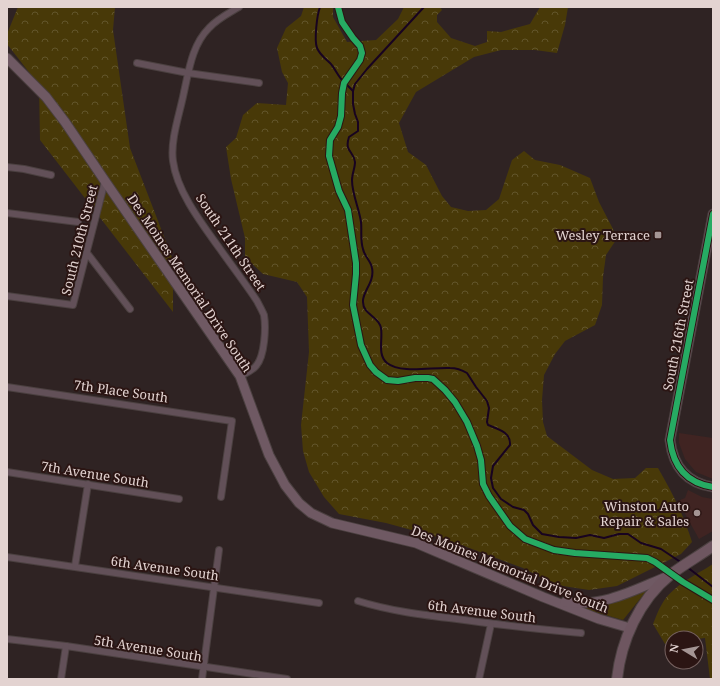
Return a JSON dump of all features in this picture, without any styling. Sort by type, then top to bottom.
[{"type":"main road","name":"Des Moines Memorial Drive South","points":[[7,58],[46,97],[65,122],[240,376],[269,455],[285,485],[299,503],[311,513],[332,523],[416,543],[543,597],[599,619],[630,628]]},
{"type":"main road","name":"South 216th Street","points":[[713,214],[671,435],[671,446],[678,467],[688,478],[701,485],[713,487]]},
{"type":"main road","points":[[617,679],[620,660],[630,628],[654,591],[670,576],[713,546]]},
{"type":"main road","points":[[543,597],[570,603],[592,603],[626,595],[670,576]]},
{"type":"street","name":"South 211th Street","points":[[239,7],[210,27],[195,47],[173,146],[173,161],[177,177],[189,202],[208,232],[257,301],[263,313],[265,334],[261,356],[257,365],[250,371],[240,376]]},
{"type":"street","points":[[137,63],[188,73],[259,83]]},
{"type":"street","points":[[7,167],[51,175]]},
{"type":"street","name":"South 210th Street","points":[[7,296],[73,305],[105,182]]},
{"type":"street","points":[[7,213],[78,222]]},
{"type":"street","points":[[87,253],[130,309]]},
{"type":"street","name":"7th Place South","points":[[7,387],[232,420],[221,497]]},
{"type":"street","name":"7th Avenue South","points":[[7,472],[179,499]]},
{"type":"street","points":[[75,566],[88,484]]},
{"type":"street","points":[[202,679],[219,550]]},
{"type":"street","name":"6th Avenue South","points":[[7,557],[319,603]]},
{"type":"street","name":"6th Avenue South","points":[[358,601],[376,607],[414,614],[491,624],[581,632]]},
{"type":"street","points":[[479,679],[491,624]]},
{"type":"street","name":"5th Avenue South","points":[[7,639],[66,646],[203,668],[287,679]]},
{"type":"street","points":[[61,679],[66,646]]},
{"type":"shaded area","points":[[679,433],[713,438],[713,479],[696,472],[685,459],[679,443]]},
{"type":"shaded area","points":[[688,490],[702,497],[713,499],[713,531],[699,539],[678,501],[685,498]]},
{"type":"green space","points":[[18,7],[115,7],[113,30],[130,148],[173,260],[173,312],[40,140],[39,85],[7,44],[7,34]]},
{"type":"green space","points":[[304,7],[333,7],[333,17],[347,42],[376,40],[398,19],[404,7],[440,7],[442,10],[437,15],[437,22],[451,38],[475,46],[487,42],[487,31],[501,32],[530,24],[540,7],[568,7],[565,25],[557,53],[535,50],[501,50],[474,57],[416,92],[399,123],[408,152],[426,165],[442,196],[451,207],[468,211],[486,210],[499,199],[512,160],[524,151],[535,160],[560,165],[590,178],[599,202],[613,229],[616,240],[606,255],[603,277],[602,305],[595,325],[565,341],[555,354],[544,375],[542,400],[543,422],[547,436],[592,470],[613,479],[635,478],[646,468],[658,468],[677,504],[692,542],[681,554],[617,586],[589,590],[563,586],[544,579],[523,568],[448,540],[386,523],[339,514],[324,497],[309,472],[303,451],[301,425],[309,352],[307,297],[297,282],[263,274],[245,257],[245,238],[231,179],[226,147],[236,138],[243,115],[257,103],[286,105],[288,83],[282,72],[277,48],[286,28],[301,16]]},
{"type":"green space","points":[[713,564],[713,679],[710,679],[704,630],[664,630],[664,642],[653,624],[658,611],[666,598],[685,581]]},
{"type":"green space","points":[[648,589],[623,620],[574,606],[604,604],[624,599]]},
{"type":"waterway","points":[[320,7],[316,28],[317,48],[321,55],[332,65],[343,81]]},
{"type":"waterway","points":[[424,7],[367,69],[355,84],[353,91],[353,104],[358,122],[358,131],[349,137],[348,149],[355,162],[352,185],[361,222],[362,246],[371,265],[372,273],[372,278],[364,294],[363,302],[368,313],[380,324],[382,356],[387,363],[400,368],[452,368],[459,369],[467,373],[487,401],[489,408],[488,425],[506,434],[510,441],[510,445],[493,466],[491,478],[493,488],[501,499],[513,507],[524,510],[528,514],[533,525],[542,534],[576,538],[590,535],[604,538],[619,534],[628,534],[641,543],[661,549],[682,563]]},
{"type":"waterway","points":[[346,84],[353,91]]},
{"type":"waterway","points":[[687,567],[713,587]]},
{"type":"cycle path","points":[[338,7],[342,22],[360,46],[362,53],[360,60],[344,83],[341,116],[338,127],[330,140],[329,156],[339,191],[348,210],[356,263],[353,305],[361,345],[370,365],[376,372],[387,380],[398,381],[415,378],[428,378],[433,379],[445,390],[455,402],[467,422],[477,446],[481,460],[483,484],[489,496],[510,526],[525,539],[554,550],[647,558],[713,600]]},
{"type":"cycle path","points":[[713,214],[670,440],[674,458],[682,472],[695,482],[713,487]]},
{"type":"place","name":"Wesley Terrace","points":[[658,235]]},
{"type":"place","name":"Winston Auto Repair & Sales","points":[[697,513]]}]
